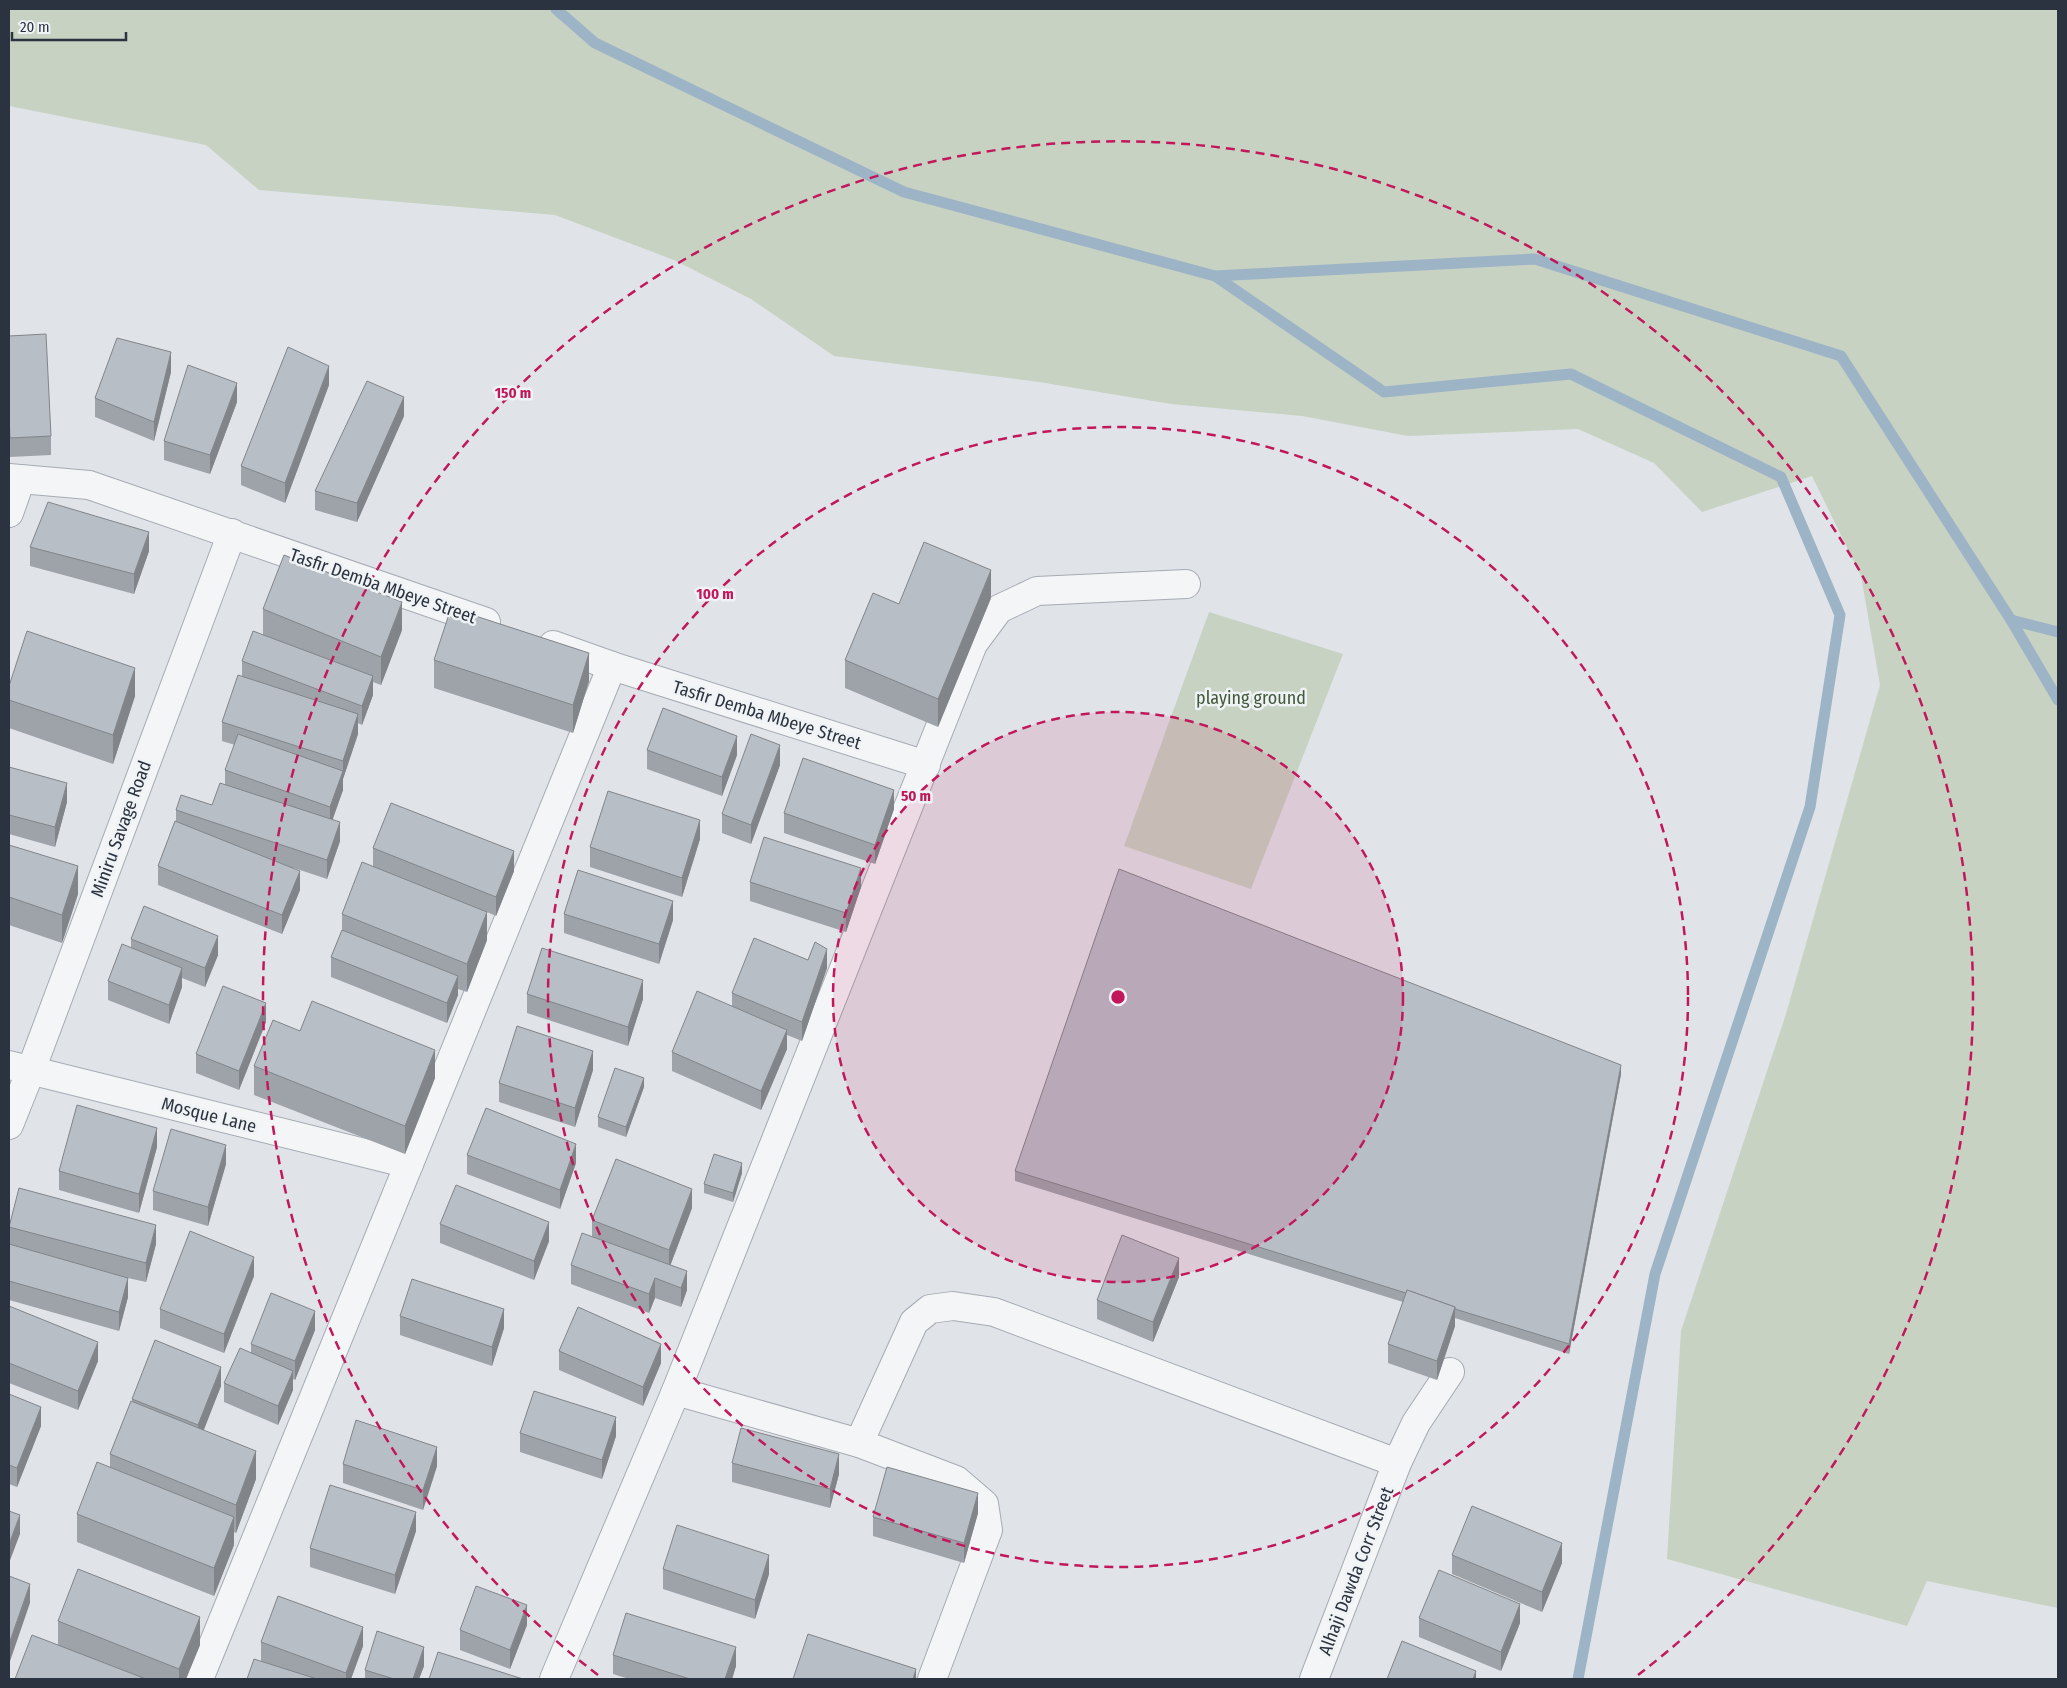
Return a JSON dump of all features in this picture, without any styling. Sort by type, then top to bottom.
[{"type":"street","points":[[9,513],[15,478]]},
{"type":"street","name":"Tasfir Demba Mbeye Street","points":[[15,478],[89,485],[612,666],[926,765]]},
{"type":"street","name":"Miniru Savage Road","points":[[9,1125],[20,1068],[232,533]]},
{"type":"street","points":[[554,1679],[676,1390],[974,644],[998,609],[1037,591],[1186,584]]},
{"type":"street","points":[[199,1679],[612,666]]},
{"type":"street","name":"Mosque Lane","points":[[20,1068],[409,1164]]},
{"type":"street","points":[[859,1443],[914,1322],[930,1309],[953,1306],[994,1312],[1397,1463]]},
{"type":"street","name":"Alhaji Dawda Corr Street","points":[[1314,1679],[1397,1463],[1416,1423],[1450,1372]]},
{"type":"street","points":[[676,1390],[859,1443],[956,1480],[984,1504],[988,1530],[932,1679]]},
{"type":"green space","points":[[9,9],[2058,9],[2058,1608],[1927,1581],[1907,1626],[1667,1559],[1681,1331],[1786,1014],[1880,685],[1861,576],[1812,476],[1702,512],[1654,463],[1578,429],[1408,436],[1302,416],[1171,404],[1039,382],[834,356],[751,299],[674,260],[555,215],[259,190],[206,145],[9,106]]},
{"type":"green space","name":"playing ground","points":[[1209,612],[1343,654],[1251,889],[1124,846]]},
{"type":"building","points":[[46,334],[51,436],[10,438],[9,336]]},
{"type":"building","points":[[117,338],[171,352],[154,422],[95,398]]},
{"type":"building","points":[[288,347],[329,366],[285,483],[241,466]]},
{"type":"building","points":[[188,365],[237,383],[210,455],[164,441]]},
{"type":"building","points":[[367,381],[404,397],[357,503],[315,491]]},
{"type":"building","points":[[48,502],[149,532],[134,574],[30,547]]},
{"type":"building","points":[[924,542],[991,570],[938,699],[845,660],[873,593],[899,604]]},
{"type":"building","points":[[284,555],[402,602],[381,657],[263,609]]},
{"type":"building","points":[[451,608],[589,653],[573,705],[434,660]]},
{"type":"building","points":[[27,631],[135,668],[113,735],[9,700],[9,686]]},
{"type":"building","points":[[253,631],[373,676],[362,706],[242,661]]},
{"type":"building","points":[[238,675],[358,714],[343,761],[222,722]]},
{"type":"building","points":[[663,708],[737,736],[722,777],[647,750]]},
{"type":"building","points":[[238,734],[343,771],[330,807],[225,770]]},
{"type":"building","points":[[751,734],[780,745],[751,825],[722,814]]},
{"type":"building","points":[[803,758],[894,790],[875,845],[784,813]]},
{"type":"building","points":[[9,767],[67,783],[55,827],[9,815]]},
{"type":"building","points":[[220,783],[340,822],[327,860],[176,810],[181,795],[212,805]]},
{"type":"building","points":[[608,791],[700,820],[682,878],[590,847]]},
{"type":"building","points":[[391,803],[514,851],[496,897],[373,848]]},
{"type":"building","points":[[175,821],[300,871],[282,915],[158,866]]},
{"type":"building","points":[[764,837],[861,868],[846,913],[750,882]]},
{"type":"building","points":[[9,845],[78,866],[62,915],[9,897]]},
{"type":"building","points":[[362,862],[487,912],[467,964],[342,914]]},
{"type":"building","points":[[1119,869],[1621,1065],[1569,1344],[1455,1309],[1455,1307],[1407,1290],[1406,1293],[1015,1171]]},
{"type":"building","points":[[578,870],[673,901],[659,944],[564,914]]},
{"type":"building","points":[[144,906],[218,936],[205,968],[131,939]]},
{"type":"building","points":[[342,930],[458,976],[447,1003],[331,957]]},
{"type":"building","points":[[754,938],[808,960],[815,942],[827,949],[802,1022],[732,993]]},
{"type":"building","points":[[122,944],[182,968],[169,1005],[108,981]]},
{"type":"building","points":[[542,948],[643,980],[628,1027],[527,994]]},
{"type":"building","points":[[223,986],[266,1003],[239,1071],[196,1054]]},
{"type":"building","points":[[697,991],[787,1030],[761,1091],[672,1052]]},
{"type":"building","points":[[312,1001],[435,1050],[405,1126],[254,1066],[273,1020],[300,1031]]},
{"type":"building","points":[[517,1026],[593,1051],[575,1108],[499,1083]]},
{"type":"building","points":[[615,1068],[644,1078],[626,1127],[598,1117]]},
{"type":"building","points":[[77,1105],[157,1128],[139,1194],[59,1171]]},
{"type":"building","points":[[486,1108],[576,1144],[560,1190],[467,1155]]},
{"type":"building","points":[[171,1129],[226,1145],[208,1207],[153,1191]]},
{"type":"building","points":[[714,1154],[742,1163],[733,1193],[704,1184]]},
{"type":"building","points":[[616,1159],[692,1189],[669,1250],[592,1220]]},
{"type":"building","points":[[456,1185],[549,1222],[534,1261],[440,1224]]},
{"type":"building","points":[[19,1188],[156,1225],[146,1263],[9,1227]]},
{"type":"building","points":[[190,1231],[254,1257],[224,1334],[160,1309]]},
{"type":"building","points":[[582,1233],[687,1271],[681,1288],[655,1278],[649,1294],[571,1265]]},
{"type":"building","points":[[1122,1235],[1179,1258],[1153,1322],[1097,1300]]},
{"type":"building","points":[[9,1244],[128,1278],[119,1312],[9,1281]]},
{"type":"building","points":[[412,1279],[504,1309],[492,1347],[400,1316]]},
{"type":"building","points":[[1407,1290],[1455,1307],[1437,1361],[1388,1344]]},
{"type":"building","points":[[271,1293],[315,1311],[295,1361],[251,1344]]},
{"type":"building","points":[[9,1306],[98,1342],[78,1391],[9,1363]]},
{"type":"building","points":[[578,1307],[661,1344],[643,1387],[559,1351]]},
{"type":"building","points":[[155,1340],[221,1367],[198,1425],[132,1399]]},
{"type":"building","points":[[240,1348],[293,1371],[278,1406],[224,1383]]},
{"type":"building","points":[[534,1391],[616,1417],[602,1460],[520,1433]]},
{"type":"building","points":[[9,1394],[41,1407],[17,1468],[9,1465]]},
{"type":"building","points":[[131,1401],[256,1451],[236,1505],[110,1454]]},
{"type":"building","points":[[356,1420],[437,1447],[423,1490],[343,1464]]},
{"type":"building","points":[[741,1428],[839,1454],[830,1489],[732,1463]]},
{"type":"building","points":[[97,1462],[234,1517],[214,1568],[77,1514]]},
{"type":"building","points":[[887,1467],[978,1493],[964,1543],[873,1517]]},
{"type":"building","points":[[330,1485],[416,1512],[395,1575],[310,1548]]},
{"type":"building","points":[[1472,1506],[1562,1543],[1542,1592],[1452,1555]]},
{"type":"building","points":[[9,1511],[20,1515],[9,1544]]},
{"type":"building","points":[[677,1525],[769,1555],[755,1600],[663,1569]]},
{"type":"building","points":[[78,1569],[200,1617],[179,1669],[58,1621]]},
{"type":"building","points":[[1439,1570],[1520,1604],[1501,1652],[1419,1618]]},
{"type":"building","points":[[9,1576],[30,1584],[9,1644]]},
{"type":"building","points":[[476,1586],[527,1605],[510,1650],[460,1630]]},
{"type":"building","points":[[278,1596],[363,1627],[346,1673],[261,1642]]},
{"type":"building","points":[[626,1613],[736,1647],[725,1679],[690,1679],[613,1655]]},
{"type":"building","points":[[377,1631],[424,1647],[413,1679],[394,1679],[365,1670]]},
{"type":"building","points":[[808,1634],[916,1669],[913,1679],[793,1679]]},
{"type":"building","points":[[32,1635],[146,1679],[15,1679]]},
{"type":"building","points":[[1402,1641],[1476,1671],[1473,1679],[1387,1679]]},
{"type":"building","points":[[438,1652],[523,1679],[429,1679]]},
{"type":"building","points":[[254,1659],[317,1679],[247,1679]]},
{"type":"waterway","points":[[556,9],[595,43],[904,192],[1215,276],[1535,259],[1841,356],[2011,620],[2058,700]]},
{"type":"waterway","points":[[1215,276],[1384,392],[1571,374],[1781,477],[1840,615],[1810,807],[1655,1274],[1578,1679]]},
{"type":"waterway","points":[[2011,620],[2058,632]]}]
